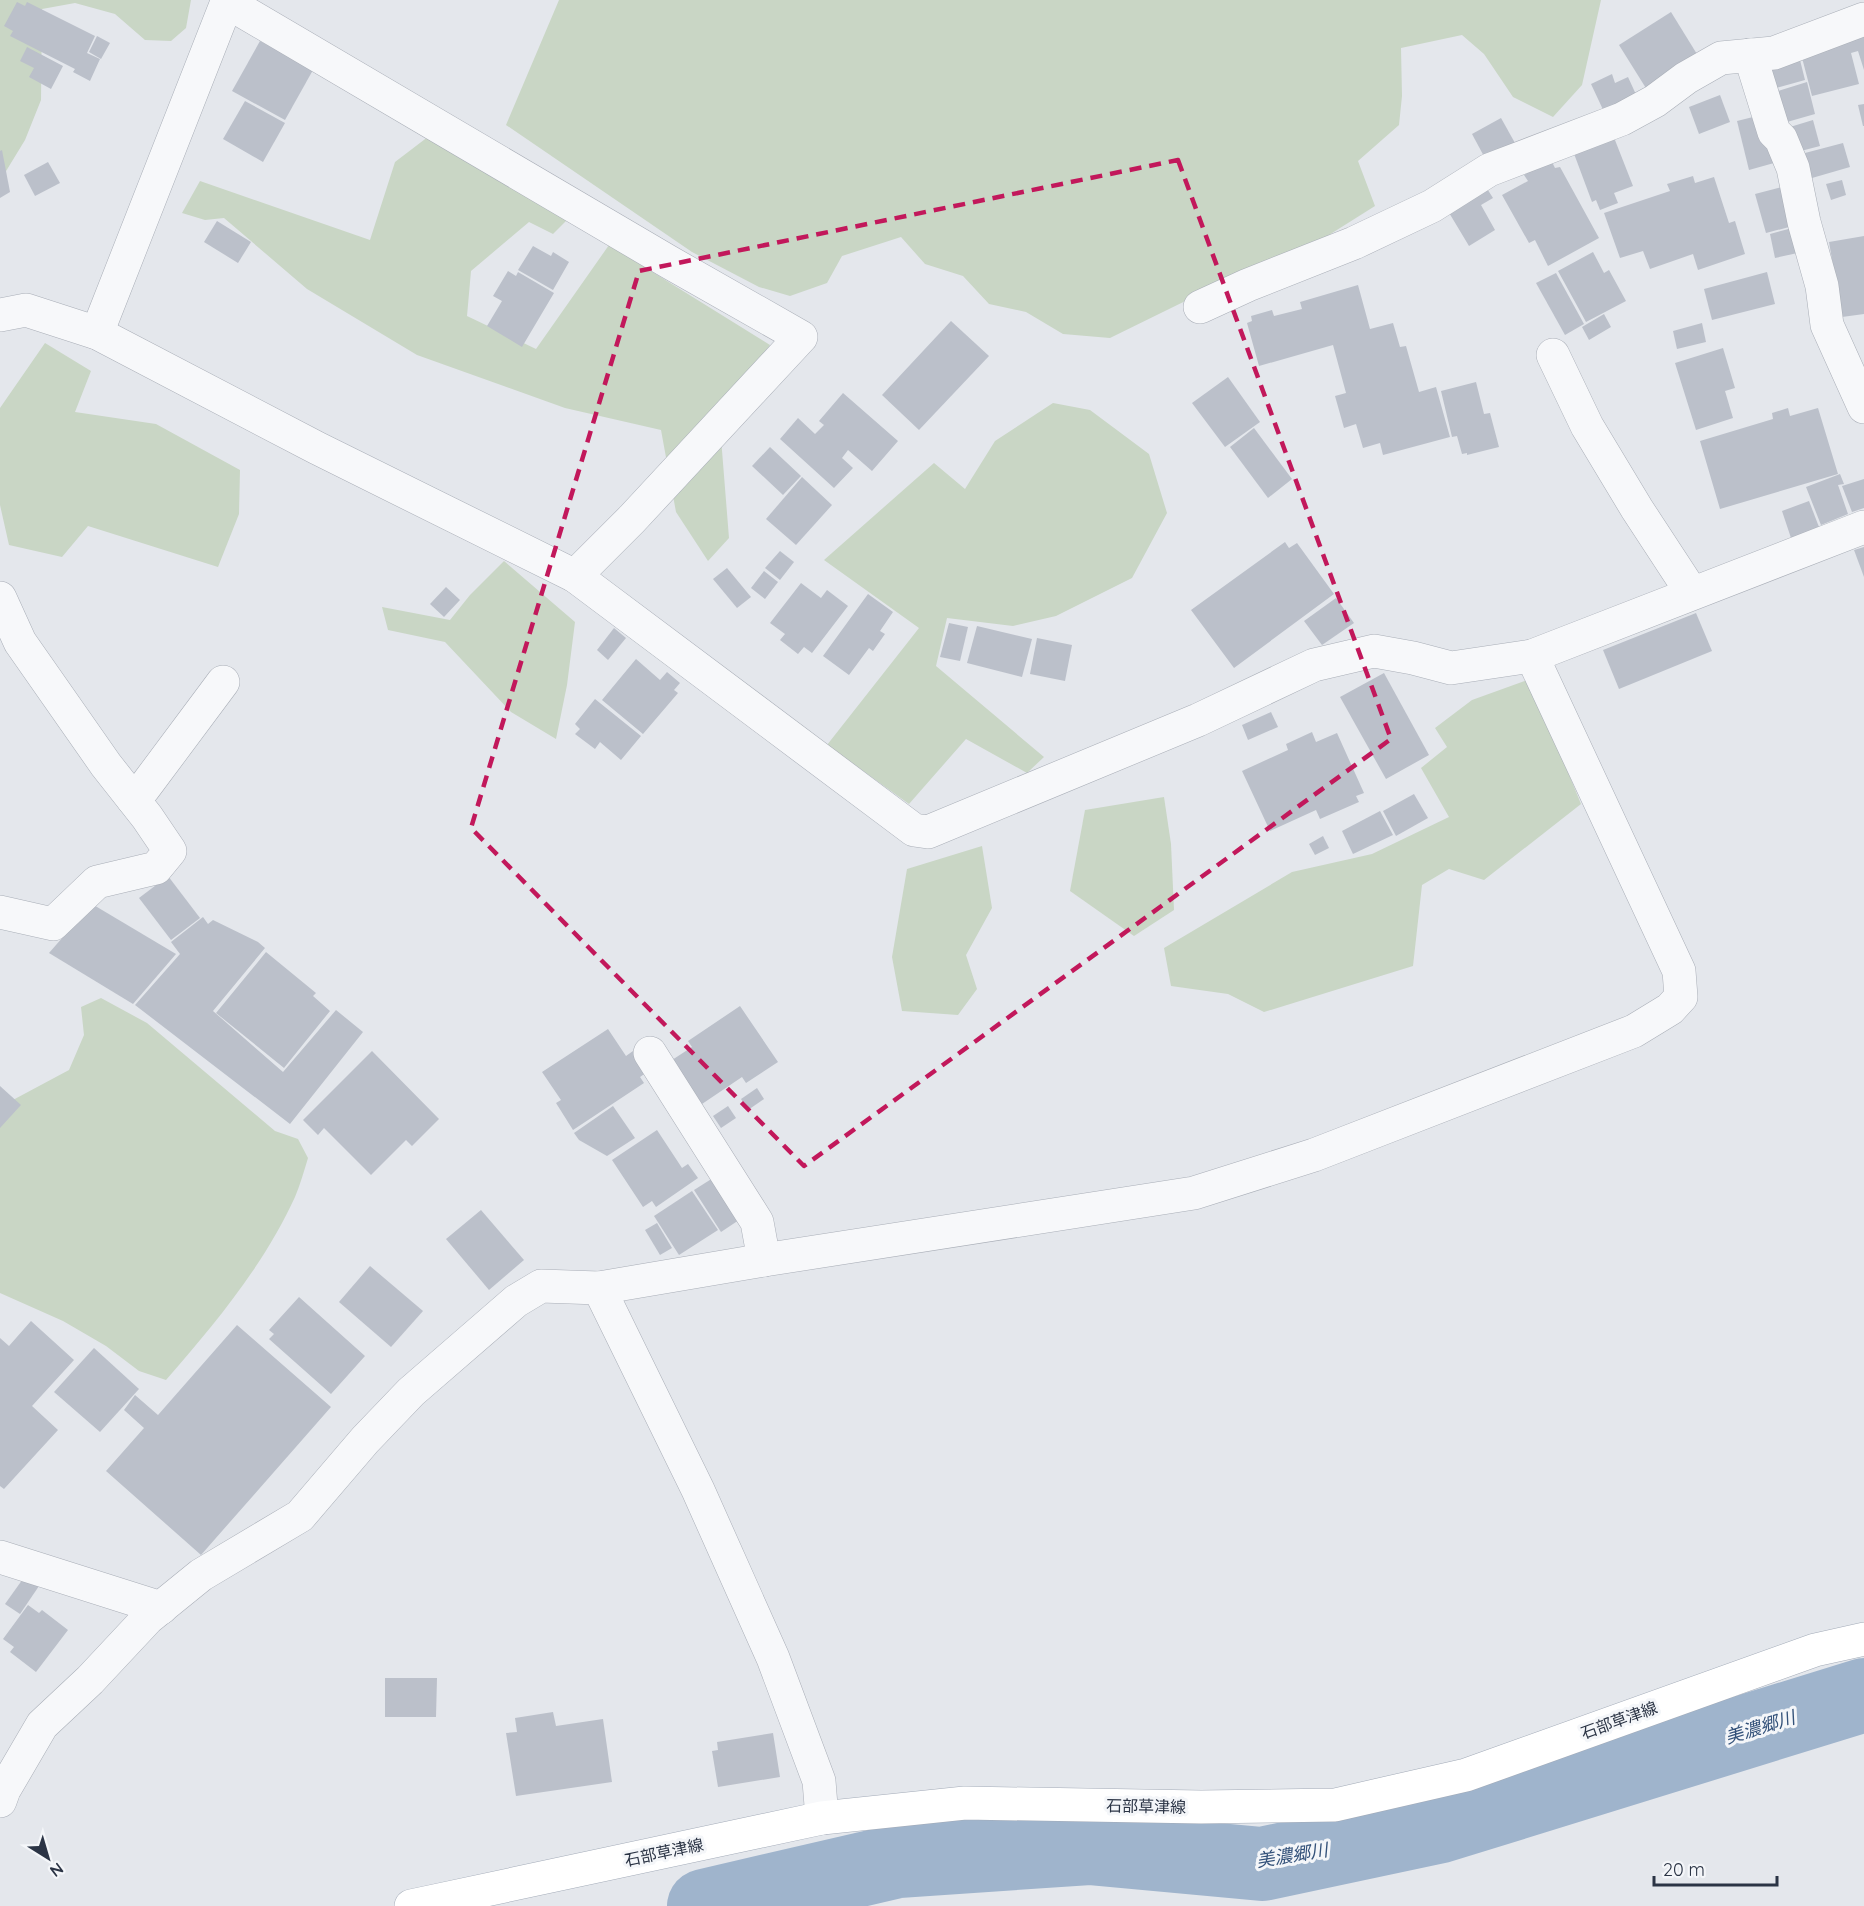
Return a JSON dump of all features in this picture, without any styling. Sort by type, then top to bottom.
[{"type":"main road","name":"石部草津線","points":[[411,1906],[822,1818],[964,1803],[1202,1807],[1335,1804],[1466,1775],[1815,1650],[1864,1639]]},
{"type":"street","points":[[97,333],[227,2],[801,337],[632,519],[575,576]]},
{"type":"street","points":[[1200,307],[1248,285],[1354,243],[1432,206],[1489,171],[1622,119],[1655,101],[1686,78],[1721,58],[1774,53],[1864,19]]},
{"type":"street","points":[[1750,55],[1774,132],[1781,139],[1793,168],[1822,286],[1827,325],[1864,407]]},
{"type":"street","points":[[0,315],[26,310],[97,333],[317,448],[575,576],[914,830],[928,832],[1198,720],[1314,664],[1374,651],[1451,668],[1532,656],[1864,527]]},
{"type":"street","points":[[1553,355],[1587,426],[1637,509],[1692,593]]},
{"type":"street","points":[[0,598],[20,642],[106,765],[170,851],[156,868],[98,882],[53,924],[1,915]]},
{"type":"street","points":[[0,1801],[4,1790],[42,1725],[161,1608],[201,1575],[300,1516],[365,1440],[411,1392],[516,1301],[542,1286],[599,1288],[1194,1193],[1314,1155],[1484,1091],[1634,1031],[1670,1009],[1681,997],[1679,971],[1532,656]]},
{"type":"street","points":[[133,799],[144,788],[223,682]]},
{"type":"street","points":[[650,1053],[758,1222],[764,1260]]},
{"type":"street","points":[[599,1288],[698,1490],[773,1658],[819,1781],[822,1818]]},
{"type":"street","points":[[0,1557],[161,1608]]},
{"type":"highlighted area","points":[[1178,160],[1391,739],[804,1166],[471,828],[639,271]]},
{"type":"green space","points":[[0,0],[191,0],[186,28],[171,41],[145,40],[115,14],[75,3],[42,9],[41,100],[25,140],[0,181]]},
{"type":"green space","points":[[559,0],[1601,0],[1582,85],[1553,117],[1513,97],[1484,54],[1462,35],[1401,48],[1402,96],[1399,125],[1358,161],[1375,206],[1321,240],[1220,284],[1110,338],[1063,334],[1026,312],[989,304],[963,276],[925,264],[901,237],[842,256],[827,283],[790,296],[759,287],[692,252],[506,125]]},
{"type":"green space","points":[[433,133],[572,215],[553,234],[529,222],[471,271],[467,316],[536,349],[609,245],[770,345],[719,413],[729,538],[708,561],[676,512],[661,430],[565,408],[417,355],[307,289],[224,218],[205,220],[182,213],[200,181],[370,240],[395,162]]},
{"type":"green space","points":[[45,343],[91,371],[75,412],[156,424],[240,470],[239,514],[218,567],[88,526],[62,557],[9,545],[0,505],[0,408]]},
{"type":"green space","points":[[1053,403],[1090,410],[1149,454],[1167,513],[1132,578],[1056,616],[1013,626],[947,618],[936,666],[1044,757],[1027,773],[966,739],[909,804],[827,745],[919,628],[824,560],[934,463],[965,489],[995,441]]},
{"type":"green space","points":[[504,561],[575,622],[567,685],[556,739],[511,712],[445,642],[388,630],[382,607],[450,620],[470,595]]},
{"type":"green space","points":[[1530,679],[1581,804],[1484,880],[1449,869],[1422,885],[1413,966],[1264,1012],[1228,994],[1171,986],[1164,948],[1292,872],[1372,854],[1449,817],[1421,768],[1447,747],[1435,728],[1472,700]]},
{"type":"green space","points":[[1164,797],[1171,844],[1174,910],[1134,936],[1070,891],[1085,810]]},
{"type":"green space","points":[[982,846],[992,908],[966,955],[977,989],[958,1015],[902,1011],[892,957],[907,869]]},
{"type":"green space","points":[[101,998],[147,1023],[275,1131],[298,1139],[308,1158],[295,1197],[269,1247],[220,1316],[166,1380],[139,1371],[106,1346],[63,1321],[0,1293],[0,1118],[11,1101],[69,1070],[84,1035],[81,1007]]},
{"type":"building","points":[[17,2],[25,6],[27,2],[95,36],[87,53],[100,59],[90,81],[73,72],[75,69],[10,36],[13,31],[4,26]]},
{"type":"building","points":[[1671,12],[1700,59],[1649,93],[1619,45]]},
{"type":"building","points":[[1864,33],[1864,70],[1858,51],[1851,53],[1859,84],[1812,96],[1800,50]]},
{"type":"building","points":[[97,36],[110,43],[101,59],[89,52]]},
{"type":"building","points":[[260,41],[313,70],[285,120],[232,91]]},
{"type":"building","points":[[27,47],[63,66],[51,89],[29,77],[34,68],[20,61]]},
{"type":"building","points":[[1800,60],[1805,80],[1776,88],[1771,68]]},
{"type":"building","points":[[1612,74],[1615,83],[1628,77],[1639,101],[1606,116],[1591,84]]},
{"type":"building","points":[[1807,82],[1815,114],[1787,122],[1778,91]]},
{"type":"building","points":[[1720,95],[1730,122],[1699,134],[1689,107]]},
{"type":"building","points":[[245,101],[285,123],[263,162],[223,139]]},
{"type":"building","points":[[1864,104],[1864,126],[1863,126],[1858,105]]},
{"type":"building","points":[[1757,116],[1774,163],[1749,170],[1737,121]]},
{"type":"building","points":[[1501,118],[1515,143],[1486,160],[1472,134]]},
{"type":"building","points":[[1813,120],[1820,146],[1797,152],[1790,127]]},
{"type":"building","points":[[1613,135],[1633,186],[1614,193],[1618,203],[1600,210],[1596,200],[1592,202],[1573,151]]},
{"type":"building","points":[[1843,143],[1850,167],[1812,178],[1805,153]]},
{"type":"building","points":[[2,150],[10,192],[0,198],[0,151]]},
{"type":"building","points":[[1551,160],[1555,168],[1560,167],[1599,238],[1548,266],[1535,240],[1529,243],[1502,195],[1528,181],[1524,175]]},
{"type":"building","points":[[48,162],[60,183],[35,196],[24,175]]},
{"type":"building","points":[[1693,176],[1695,183],[1714,177],[1729,223],[1735,221],[1745,254],[1698,270],[1693,254],[1650,269],[1643,251],[1620,258],[1604,213],[1670,191],[1667,184]]},
{"type":"building","points":[[1842,180],[1846,195],[1831,200],[1826,184]]},
{"type":"building","points":[[1484,184],[1493,198],[1481,205],[1495,230],[1469,246],[1448,211]]},
{"type":"building","points":[[1782,187],[1793,226],[1766,233],[1755,194]]},
{"type":"building","points":[[217,221],[251,242],[238,263],[204,242]]},
{"type":"building","points":[[1796,227],[1802,252],[1775,258],[1770,234]]},
{"type":"building","points":[[1864,236],[1864,314],[1842,317],[1829,242]]},
{"type":"building","points":[[533,246],[551,256],[553,252],[569,262],[553,290],[518,270]]},
{"type":"building","points":[[1593,252],[1604,273],[1609,270],[1626,301],[1586,322],[1558,271]]},
{"type":"building","points":[[508,271],[516,276],[518,272],[554,293],[522,347],[487,326],[502,301],[493,296]]},
{"type":"building","points":[[1767,272],[1775,304],[1712,320],[1704,289]]},
{"type":"building","points":[[1556,273],[1584,324],[1565,335],[1536,283]]},
{"type":"building","points":[[1358,285],[1370,329],[1393,323],[1400,347],[1406,346],[1419,392],[1436,387],[1450,437],[1383,455],[1380,443],[1363,448],[1356,424],[1344,428],[1335,396],[1346,393],[1333,345],[1259,366],[1247,323],[1252,321],[1251,316],[1272,310],[1274,316],[1302,309],[1300,302]]},
{"type":"building","points":[[1604,314],[1611,327],[1589,340],[1582,327]]},
{"type":"building","points":[[951,321],[989,356],[919,430],[882,395]]},
{"type":"building","points":[[1702,323],[1706,342],[1677,349],[1673,331]]},
{"type":"building","points":[[1723,348],[1735,388],[1725,391],[1733,418],[1696,430],[1675,363]]},
{"type":"building","points":[[1228,377],[1260,422],[1225,447],[1192,403]]},
{"type":"building","points":[[1476,382],[1484,414],[1490,413],[1499,447],[1467,455],[1467,453],[1462,454],[1457,436],[1452,437],[1441,391]]},
{"type":"building","points":[[843,393],[898,441],[872,471],[848,450],[842,458],[853,468],[834,488],[780,439],[798,418],[815,434],[824,425],[819,421]]},
{"type":"building","points":[[1788,408],[1790,416],[1818,408],[1838,474],[1720,509],[1700,441],[1773,419],[1772,413]]},
{"type":"building","points":[[1254,428],[1292,479],[1268,498],[1230,447]]},
{"type":"building","points":[[770,447],[801,476],[783,495],[752,466]]},
{"type":"building","points":[[1840,474],[1844,484],[1838,485],[1848,514],[1821,525],[1806,487]]},
{"type":"building","points":[[802,477],[832,505],[796,545],[766,519]]},
{"type":"building","points":[[1864,479],[1864,508],[1852,512],[1842,486]]},
{"type":"building","points":[[1809,501],[1819,527],[1791,538],[1782,511]]},
{"type":"building","points":[[1285,542],[1289,548],[1297,543],[1334,594],[1234,668],[1191,610]]},
{"type":"building","points":[[1864,547],[1864,577],[1854,550]]},
{"type":"building","points":[[780,551],[794,562],[780,580],[765,568]]},
{"type":"building","points":[[727,568],[751,597],[737,608],[713,579]]},
{"type":"building","points":[[764,571],[778,582],[765,599],[751,588]]},
{"type":"building","points":[[801,583],[821,598],[827,590],[848,606],[812,653],[804,647],[798,654],[780,640],[785,634],[770,623]]},
{"type":"building","points":[[446,587],[460,600],[444,617],[430,604]]},
{"type":"building","points":[[868,594],[893,612],[880,631],[885,634],[873,651],[869,648],[849,675],[823,656]]},
{"type":"building","points":[[1336,598],[1354,623],[1322,645],[1304,621]]},
{"type":"building","points":[[1696,613],[1712,651],[1619,689],[1603,650]]},
{"type":"building","points":[[949,623],[968,627],[960,661],[940,657]]},
{"type":"building","points":[[977,626],[1032,639],[1022,677],[967,663]]},
{"type":"building","points":[[614,628],[626,638],[608,660],[597,650]]},
{"type":"building","points":[[1037,638],[1072,645],[1065,681],[1030,674]]},
{"type":"building","points":[[636,659],[660,680],[667,672],[680,683],[674,690],[678,693],[643,734],[602,700]]},
{"type":"building","points":[[1384,673],[1429,755],[1386,779],[1340,697]]},
{"type":"building","points":[[595,699],[641,736],[621,760],[600,742],[595,749],[575,734],[580,729],[575,724]]},
{"type":"building","points":[[1271,712],[1278,727],[1248,740],[1242,725]]},
{"type":"building","points":[[1312,732],[1316,742],[1337,733],[1364,793],[1356,796],[1359,802],[1320,819],[1316,810],[1270,831],[1242,771],[1288,750],[1286,744]]},
{"type":"building","points":[[1414,794],[1428,818],[1396,836],[1383,811]]},
{"type":"building","points":[[1380,811],[1393,835],[1353,854],[1342,831]]},
{"type":"building","points":[[1323,836],[1329,848],[1315,855],[1309,844]]},
{"type":"building","points":[[168,876],[200,918],[171,940],[139,898]]},
{"type":"building","points":[[92,904],[176,954],[133,1004],[49,953]]},
{"type":"building","points":[[203,917],[208,924],[213,920],[258,942],[265,948],[213,1011],[283,1072],[336,1010],[363,1032],[290,1124],[135,1005],[180,954],[171,942]]},
{"type":"building","points":[[266,952],[316,993],[313,996],[330,1011],[284,1068],[216,1013]]},
{"type":"building","points":[[740,1006],[778,1062],[746,1083],[742,1077],[702,1104],[672,1060],[692,1047],[688,1041]]},
{"type":"building","points":[[608,1029],[626,1056],[633,1051],[647,1072],[640,1077],[644,1083],[573,1130],[556,1103],[561,1100],[542,1072]]},
{"type":"building","points":[[372,1051],[439,1119],[412,1146],[406,1140],[371,1175],[324,1128],[318,1135],[303,1120]]},
{"type":"building","points":[[0,1086],[21,1105],[0,1128]]},
{"type":"building","points":[[757,1088],[764,1099],[748,1110],[741,1099]]},
{"type":"building","points":[[613,1106],[635,1138],[607,1156],[579,1140],[574,1133]]},
{"type":"building","points":[[728,1106],[736,1118],[721,1128],[713,1116]]},
{"type":"building","points":[[657,1130],[682,1168],[688,1164],[698,1178],[656,1207],[652,1201],[643,1207],[612,1160]]},
{"type":"building","points":[[713,1178],[739,1220],[721,1232],[694,1190]]},
{"type":"building","points":[[692,1191],[718,1230],[679,1255],[654,1216]]},
{"type":"building","points":[[481,1210],[524,1260],[489,1290],[446,1239]]},
{"type":"building","points":[[657,1223],[672,1248],[660,1255],[645,1230]]},
{"type":"building","points":[[370,1266],[423,1311],[391,1347],[339,1302]]},
{"type":"building","points":[[299,1297],[365,1356],[331,1394],[269,1339],[274,1334],[269,1330]]},
{"type":"building","points":[[31,1321],[74,1360],[32,1406],[58,1430],[4,1489],[0,1486],[0,1338],[9,1346]]},
{"type":"building","points":[[237,1325],[331,1407],[201,1555],[106,1471],[144,1428],[124,1410],[135,1395],[158,1415]]},
{"type":"building","points":[[94,1348],[139,1389],[100,1432],[54,1392]]},
{"type":"building","points":[[25,1576],[39,1586],[20,1614],[5,1604]]},
{"type":"building","points":[[28,1605],[39,1613],[42,1610],[68,1630],[36,1672],[10,1652],[14,1647],[3,1639]]},
{"type":"building","points":[[385,1678],[437,1678],[436,1717],[385,1717]]},
{"type":"building","points":[[553,1712],[556,1726],[603,1719],[612,1782],[516,1796],[506,1733],[517,1732],[515,1718]]},
{"type":"building","points":[[773,1733],[780,1777],[718,1787],[712,1751],[718,1750],[717,1742]]},
{"type":"waterway","name":"美濃郷川","points":[[704,1906],[898,1861],[1089,1848],[1262,1864],[1441,1826],[1864,1695]]}]
